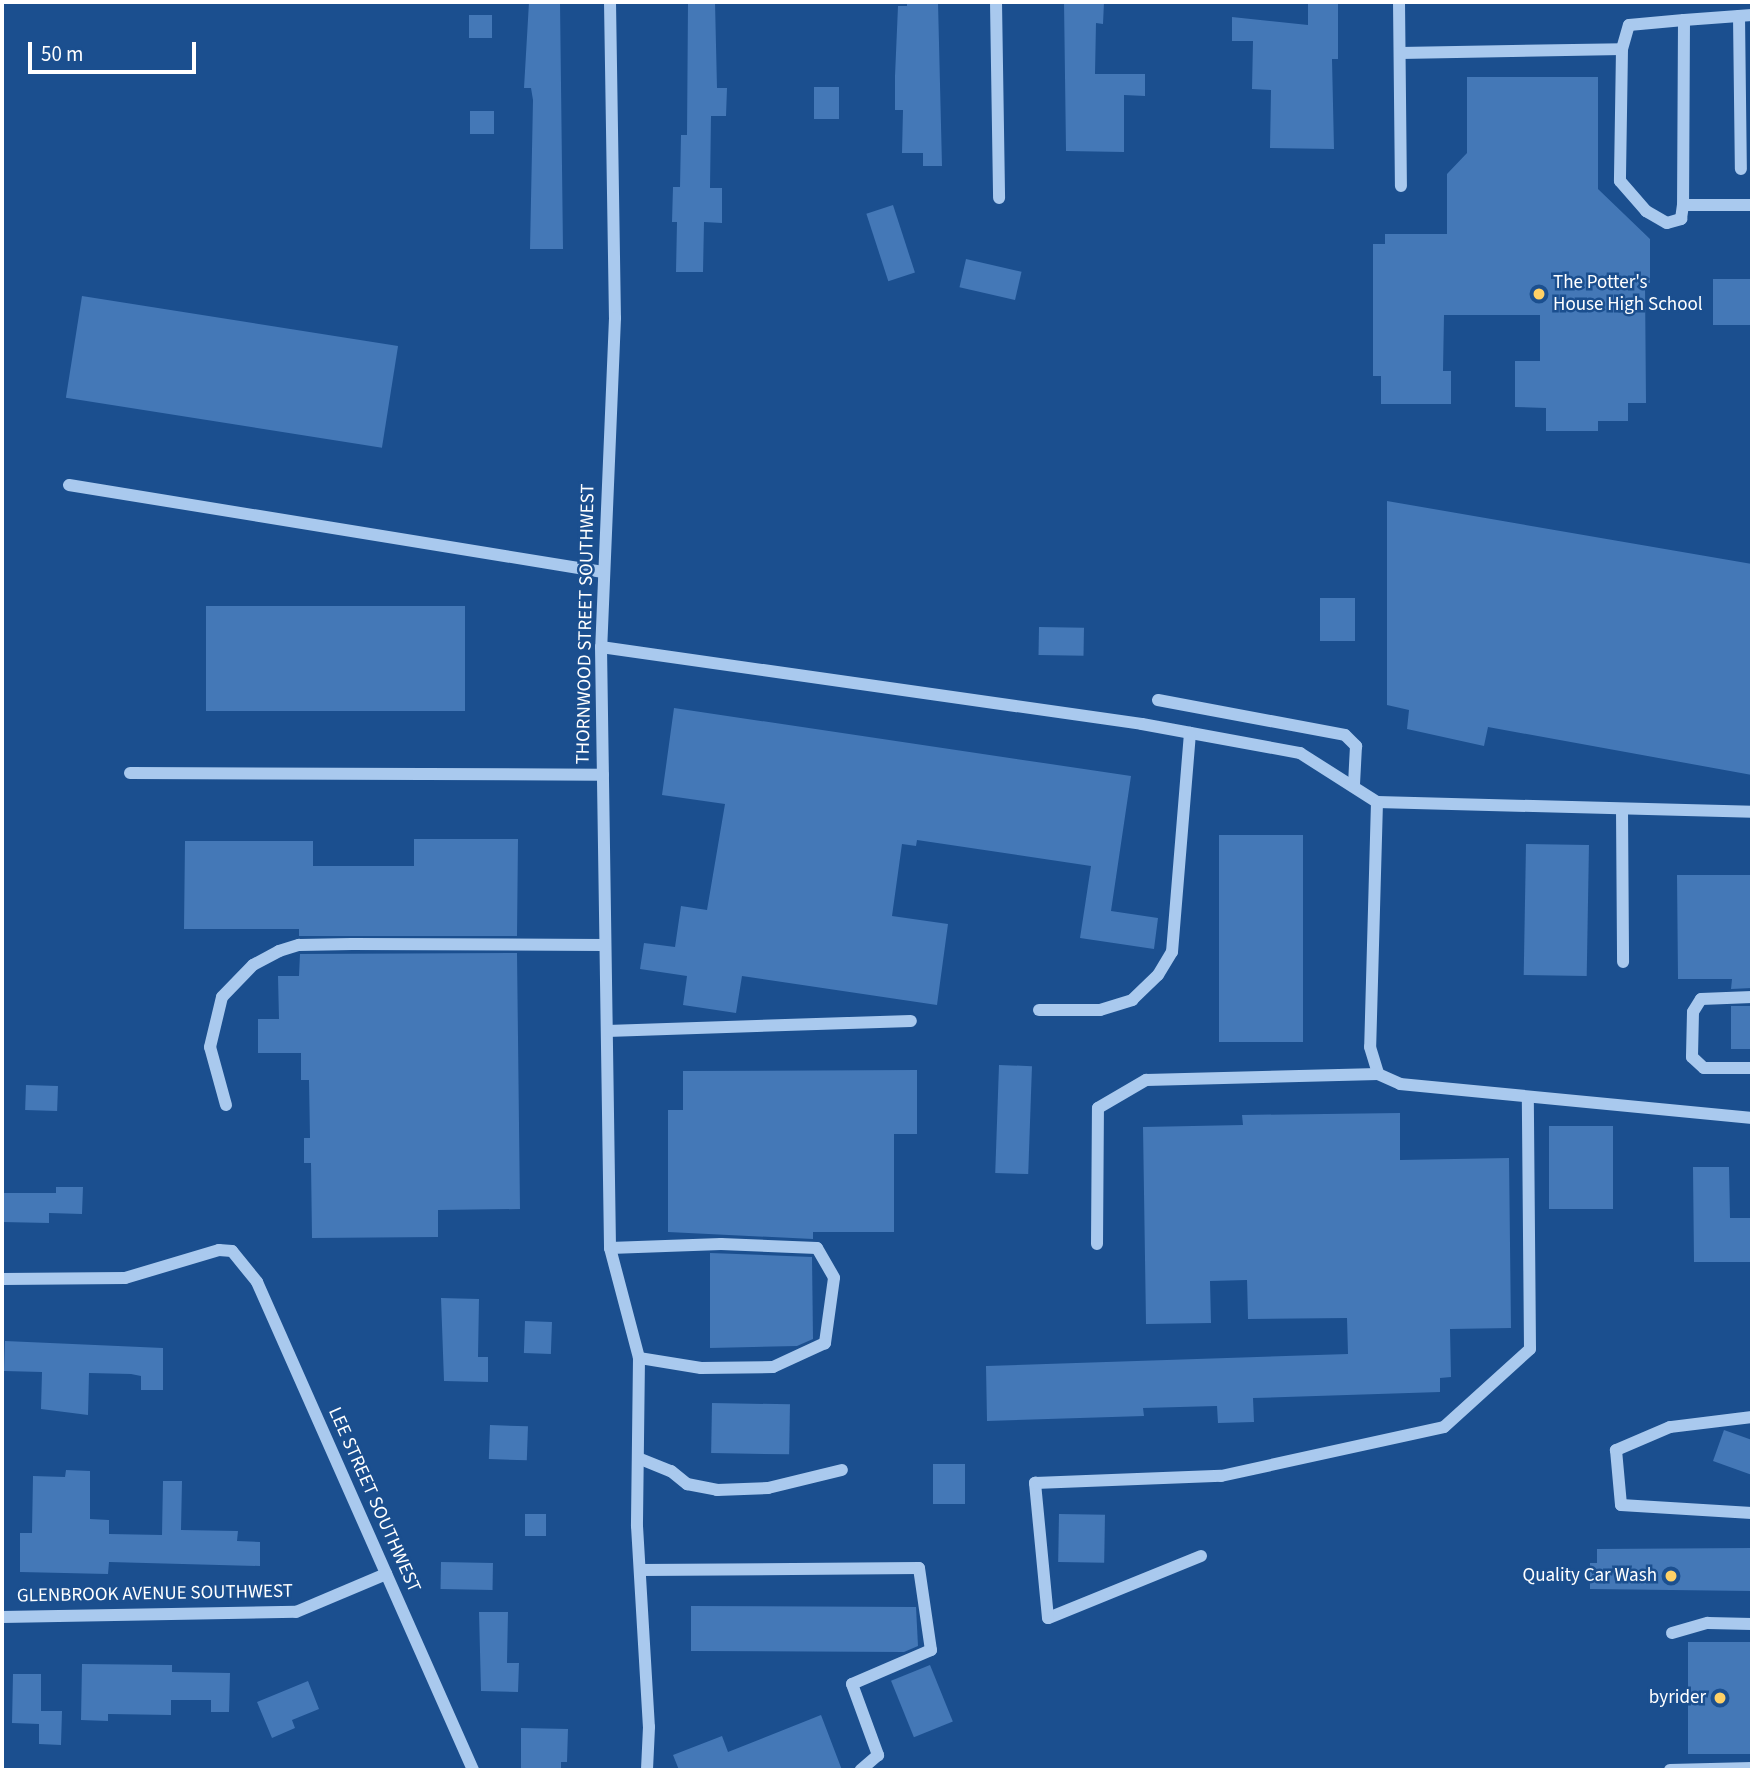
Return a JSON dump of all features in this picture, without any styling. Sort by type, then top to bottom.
[{"type":"street","name":"THORNWOOD STREET SOUTHWEST","points":[[610,2],[615,318],[601,647],[610,1248],[639,1358],[640,1570],[647,1770]]},
{"type":"street","points":[[996,2],[999,198]]},
{"type":"street","points":[[1399,2],[1401,186]]},
{"type":"street","points":[[1684,20],[1683,205],[1681,219],[1667,223],[1646,211],[1620,181],[1622,49],[1629,25],[1684,20],[1752,15]]},
{"type":"street","points":[[1739,16],[1741,169]]},
{"type":"street","points":[[1400,53],[1622,49]]},
{"type":"street","points":[[1683,205],[1752,205]]},
{"type":"street","points":[[69,485],[603,572]]},
{"type":"street","points":[[601,647],[1190,733],[1300,753],[1377,802],[1752,813]]},
{"type":"street","points":[[1158,701],[1345,735],[1356,746],[1354,785]]},
{"type":"street","points":[[1039,1010],[1100,1010],[1132,1000],[1158,975],[1172,952],[1190,733]]},
{"type":"street","points":[[130,773],[603,775]]},
{"type":"street","points":[[1377,802],[1370,1047],[1378,1074]]},
{"type":"street","points":[[1622,809],[1623,962]]},
{"type":"street","points":[[226,1105],[210,1048],[222,997],[253,965],[279,951],[352,944],[606,945]]},
{"type":"street","points":[[1752,997],[1701,999],[1693,1012],[1692,1057],[1703,1068],[1752,1068]]},
{"type":"street","points":[[607,1031],[911,1021]]},
{"type":"street","points":[[1097,1244],[1098,1108],[1146,1080],[1378,1074],[1400,1084],[1752,1118]]},
{"type":"street","points":[[1201,1556],[1048,1618],[1035,1483],[1221,1476],[1444,1427],[1530,1349],[1528,1097]]},
{"type":"street","points":[[610,1248],[721,1244],[817,1248],[834,1278],[825,1343],[773,1367],[701,1368],[639,1358]]},
{"type":"street","name":"LEE STREET SOUTHWEST","points":[[2,1279],[125,1278],[219,1250],[232,1251],[257,1282],[473,1770]]},
{"type":"street","points":[[1752,1417],[1670,1427],[1616,1450],[1621,1505],[1752,1513]]},
{"type":"street","points":[[638,1458],[663,1467],[687,1484],[717,1490],[768,1488],[842,1471]]},
{"type":"street","points":[[640,1570],[919,1568],[931,1650],[852,1684],[878,1755],[861,1770]]},
{"type":"street","name":"GLENBROOK AVENUE SOUTHWEST","points":[[2,1617],[296,1612],[386,1574]]},
{"type":"street","points":[[1672,1633],[1708,1623],[1752,1624]]},
{"type":"street","points":[[1670,1770],[1752,1768]]},
{"type":"building","points":[[529,2],[560,2],[563,249],[530,249],[533,100],[531,88],[524,88]]},
{"type":"building","points":[[688,2],[715,2],[717,88],[727,88],[726,116],[711,116],[710,188],[722,188],[722,223],[704,222],[703,272],[676,272],[677,222],[672,222],[673,187],[680,187],[681,135],[687,135]]},
{"type":"building","points":[[907,2],[938,2],[942,166],[923,166],[923,153],[902,153],[903,110],[895,110],[895,76],[898,6],[907,6]]},
{"type":"building","points":[[1064,2],[1104,2],[1103,24],[1096,23],[1095,74],[1145,74],[1145,96],[1124,95],[1124,152],[1066,151]]},
{"type":"building","points":[[1308,2],[1338,2],[1338,59],[1332,59],[1334,149],[1270,148],[1271,90],[1252,89],[1253,41],[1232,41],[1232,17],[1308,25]]},
{"type":"building","points":[[469,15],[492,15],[492,38],[469,38]]},
{"type":"building","points":[[1467,77],[1598,77],[1598,189],[1650,239],[1650,283],[1645,283],[1646,403],[1628,403],[1628,421],[1598,421],[1598,431],[1546,431],[1546,408],[1515,407],[1515,361],[1540,361],[1540,315],[1444,315],[1443,371],[1451,371],[1451,404],[1381,404],[1381,376],[1373,376],[1373,244],[1385,244],[1385,234],[1447,234],[1447,174],[1467,153]]},
{"type":"building","points":[[814,87],[839,87],[839,119],[814,119]]},
{"type":"building","points":[[470,111],[494,111],[494,134],[470,134]]},
{"type":"building","points":[[893,205],[915,273],[888,281],[866,214]]},
{"type":"building","points":[[966,259],[1022,272],[1015,300],[959,287]]},
{"type":"building","points":[[1713,279],[1752,279],[1752,325],[1713,325]]},
{"type":"building","points":[[82,296],[398,346],[382,448],[66,398]]},
{"type":"building","points":[[1387,501],[1752,564],[1752,775],[1488,727],[1484,746],[1407,729],[1409,710],[1387,705]]},
{"type":"building","points":[[1320,598],[1355,598],[1355,641],[1320,641]]},
{"type":"building","points":[[206,606],[465,606],[465,711],[206,711]]},
{"type":"building","points":[[1039,627],[1084,628],[1084,656],[1039,655]]},
{"type":"building","points":[[674,708],[1131,776],[1111,911],[1158,918],[1154,949],[1080,938],[1091,866],[917,840],[916,846],[902,844],[892,916],[948,924],[937,1005],[742,976],[736,1013],[683,1005],[687,976],[640,969],[644,943],[675,947],[681,906],[707,910],[725,804],[662,795]]},
{"type":"building","points":[[1219,835],[1303,835],[1303,1042],[1219,1042]]},
{"type":"building","points":[[414,839],[518,839],[517,936],[299,936],[299,929],[184,929],[185,841],[313,841],[313,866],[414,866]]},
{"type":"building","points":[[1526,844],[1589,845],[1587,976],[1524,975]]},
{"type":"building","points":[[1677,875],[1752,875],[1752,988],[1731,989],[1732,979],[1678,979]]},
{"type":"building","points":[[517,953],[520,1209],[438,1210],[438,1237],[312,1238],[311,1163],[304,1163],[304,1138],[310,1138],[309,1080],[301,1080],[301,1053],[258,1053],[258,1019],[279,1019],[278,976],[299,976],[300,954]]},
{"type":"building","points":[[1731,1006],[1752,1006],[1752,1049],[1731,1049]]},
{"type":"building","points":[[999,1065],[1032,1066],[1028,1174],[995,1173]]},
{"type":"building","points":[[917,1070],[917,1134],[894,1134],[894,1232],[813,1232],[813,1239],[668,1232],[668,1110],[683,1110],[683,1071]]},
{"type":"building","points":[[26,1085],[58,1086],[57,1111],[25,1110]]},
{"type":"building","points":[[1400,1113],[1400,1160],[1509,1158],[1511,1328],[1450,1329],[1451,1377],[1440,1378],[1440,1392],[1253,1398],[1254,1422],[1218,1423],[1217,1406],[1143,1408],[1144,1416],[987,1421],[986,1366],[1348,1354],[1347,1318],[1248,1319],[1247,1280],[1210,1281],[1211,1323],[1146,1324],[1143,1127],[1243,1125],[1242,1115]]},
{"type":"building","points":[[1549,1126],[1613,1126],[1613,1209],[1549,1209]]},
{"type":"building","points":[[1693,1167],[1729,1167],[1730,1218],[1752,1218],[1752,1262],[1694,1262]]},
{"type":"building","points":[[56,1187],[83,1187],[82,1214],[49,1213],[49,1223],[2,1222],[3,1193],[56,1193]]},
{"type":"building","points":[[710,1253],[812,1257],[813,1339],[797,1346],[710,1348]]},
{"type":"building","points":[[441,1298],[479,1299],[478,1357],[488,1357],[488,1382],[444,1381]]},
{"type":"building","points":[[525,1321],[552,1322],[551,1354],[524,1353]]},
{"type":"building","points":[[5,1341],[163,1348],[163,1390],[141,1390],[141,1376],[89,1373],[88,1415],[41,1409],[42,1372],[4,1371]]},
{"type":"building","points":[[712,1403],[790,1404],[789,1454],[711,1453]]},
{"type":"building","points":[[490,1425],[528,1426],[527,1460],[489,1459]]},
{"type":"building","points":[[1724,1430],[1752,1440],[1752,1475],[1713,1461]]},
{"type":"building","points":[[933,1464],[965,1464],[965,1504],[933,1504]]},
{"type":"building","points":[[66,1470],[90,1471],[90,1519],[109,1520],[109,1534],[162,1535],[163,1481],[182,1481],[181,1530],[238,1531],[237,1541],[260,1542],[260,1566],[109,1562],[108,1574],[20,1572],[20,1533],[32,1533],[33,1476],[65,1477]]},
{"type":"building","points":[[525,1514],[546,1514],[546,1536],[525,1536]]},
{"type":"building","points":[[1059,1514],[1105,1515],[1104,1563],[1058,1562]]},
{"type":"building","name":"Quality Car Wash","points":[[1752,1548],[1752,1591],[1590,1589],[1590,1563],[1597,1563],[1597,1549]]},
{"type":"building","points":[[441,1562],[493,1563],[493,1590],[441,1589]]},
{"type":"building","points":[[691,1606],[916,1607],[918,1646],[904,1652],[691,1651]]},
{"type":"building","points":[[479,1612],[508,1612],[507,1663],[519,1663],[518,1692],[481,1691]]},
{"type":"building","name":"byrider","points":[[1688,1642],[1752,1642],[1752,1754],[1688,1754]]},
{"type":"building","points":[[82,1664],[172,1665],[172,1672],[230,1673],[229,1712],[211,1712],[211,1700],[171,1700],[171,1715],[108,1714],[108,1721],[81,1720]]},
{"type":"building","points":[[930,1665],[953,1722],[914,1737],[891,1681]]},
{"type":"building","points":[[13,1674],[41,1674],[41,1711],[62,1711],[61,1745],[39,1744],[39,1724],[12,1723]]},
{"type":"building","points":[[308,1681],[319,1709],[292,1720],[295,1728],[272,1738],[257,1702]]},
{"type":"building","points":[[821,1715],[842,1770],[679,1770],[673,1755],[722,1736],[728,1752]]},
{"type":"building","points":[[521,1728],[568,1729],[567,1762],[561,1762],[561,1770],[521,1770]]},
{"type":"place","name":"The Potter's House High School","points":[[1539,294]]},
{"type":"place","name":"Quality Car Wash","points":[[1671,1576]]},
{"type":"place","name":"byrider","points":[[1720,1698]]}]
